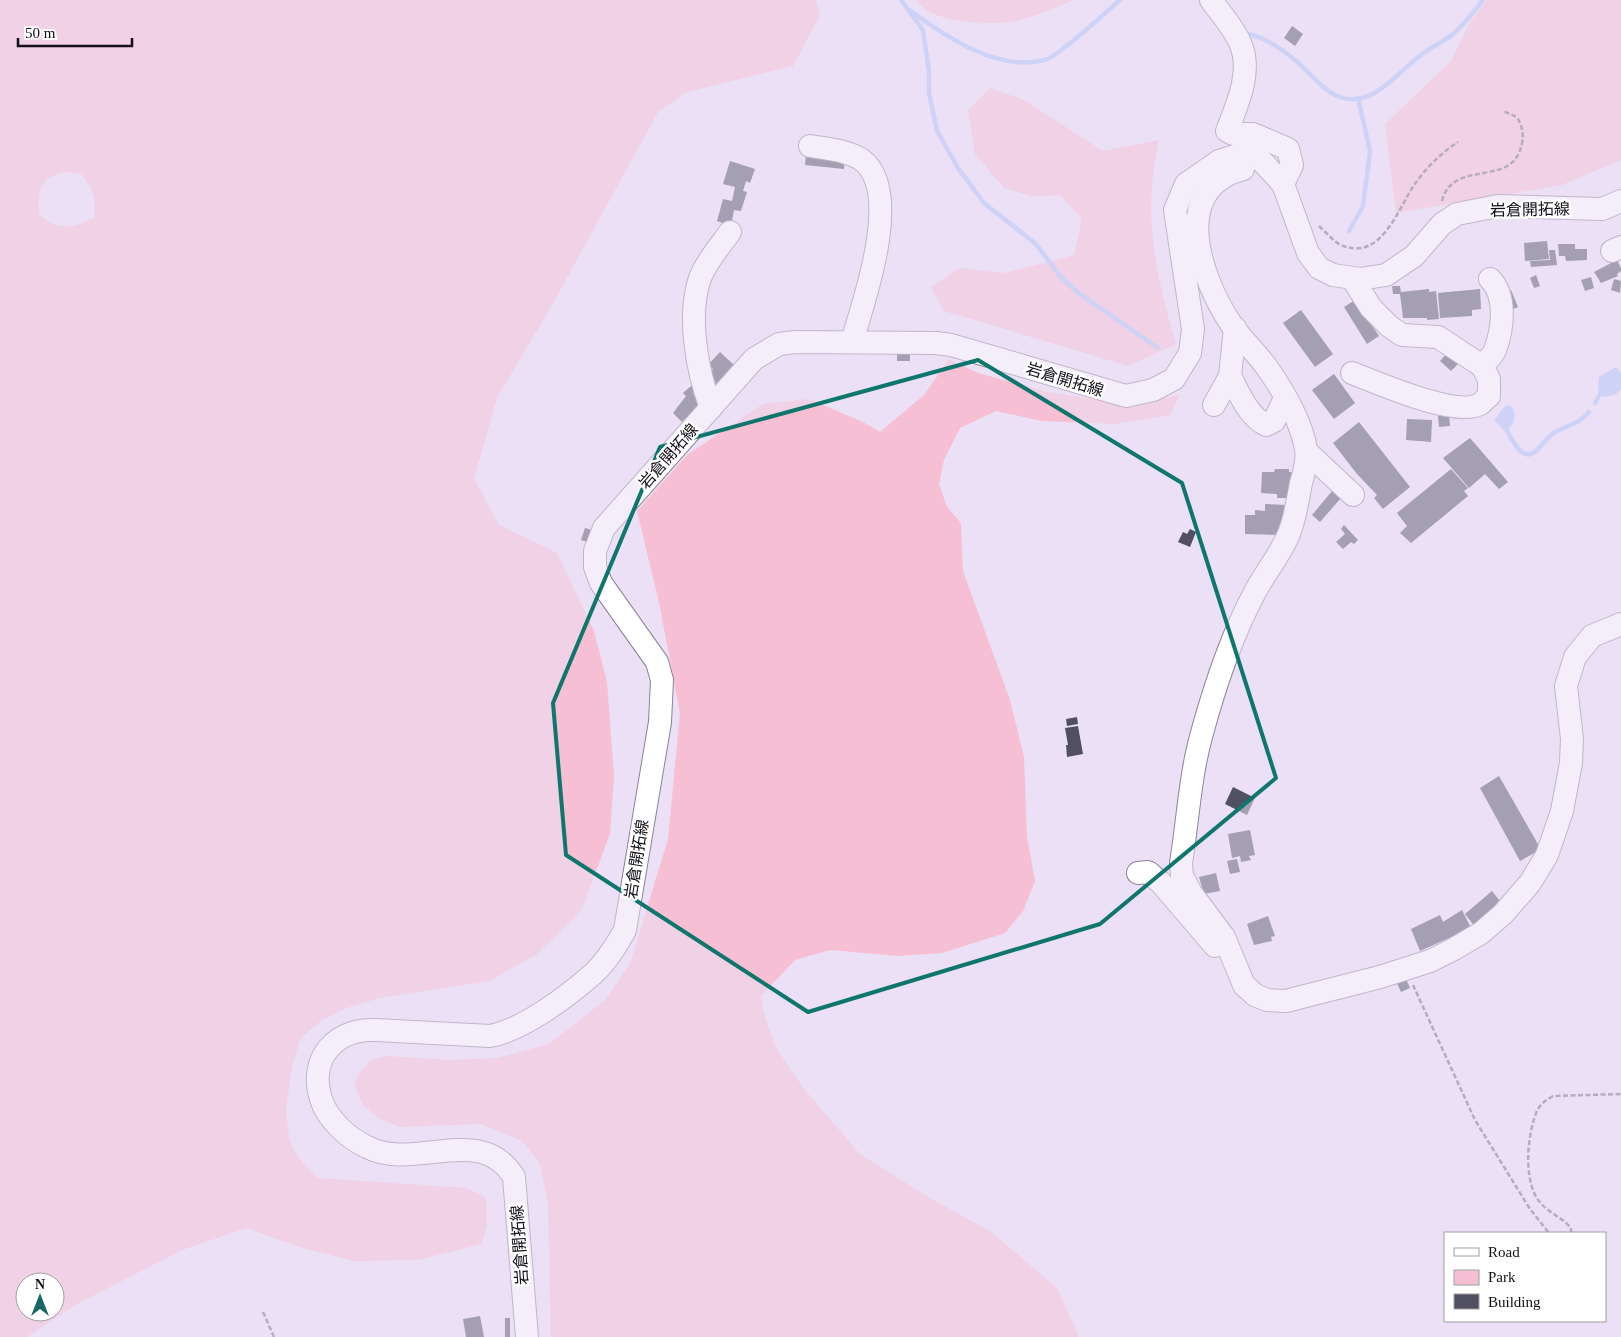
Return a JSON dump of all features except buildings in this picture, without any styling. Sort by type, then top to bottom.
[{"type":"street","points":[[1211,0],[1240,44],[1245,59],[1239,98],[1227,131],[1233,134],[1253,134],[1288,149],[1292,165],[1283,184]]},
{"type":"street","points":[[810,146],[844,152],[862,161],[874,176],[880,203],[878,246],[852,341]]},
{"type":"street","name":"岩倉開拓線","points":[[527,1337],[514,1177],[506,1164],[486,1153],[460,1148],[396,1156],[367,1148],[343,1131],[329,1114],[321,1099],[319,1084],[320,1065],[330,1046],[341,1035],[368,1030],[490,1036],[506,1033],[524,1024],[593,974],[613,951],[625,930],[660,722],[662,692],[657,662],[601,583],[595,567],[595,551],[604,528],[754,359],[779,344],[795,342],[852,341],[950,345],[1126,396],[1153,390],[1174,379],[1190,353],[1193,329],[1175,210],[1186,184],[1219,161],[1238,155],[1257,156],[1283,184],[1308,253],[1319,268],[1333,275],[1360,280],[1386,276],[1414,256],[1442,224],[1457,214],[1498,206],[1602,209],[1621,201]]},
{"type":"street","points":[[1266,166],[1228,173],[1213,183],[1204,195],[1198,212],[1197,235],[1207,278],[1235,328],[1268,368],[1303,432],[1307,452],[1290,530],[1254,594],[1235,637],[1202,734],[1194,773],[1181,863],[1182,876],[1191,893],[1224,937],[1244,985],[1255,995],[1267,1000],[1286,1001],[1406,970],[1430,961],[1481,933],[1503,914],[1530,883],[1547,855],[1562,811],[1568,784],[1572,739],[1566,686],[1576,657],[1592,636],[1621,624]]},
{"type":"street","points":[[711,408],[702,386],[695,340],[696,297],[700,276],[730,232]]},
{"type":"street","points":[[1352,278],[1371,308],[1389,326],[1402,335],[1438,337],[1482,366],[1489,379],[1488,396],[1479,405],[1438,404],[1352,373]]},
{"type":"street","points":[[1482,366],[1494,352],[1501,326],[1497,286],[1490,279]]},
{"type":"street","points":[[1214,405],[1230,376],[1235,328]]},
{"type":"street","points":[[1230,376],[1242,399],[1257,420],[1266,425],[1274,421],[1285,398]]},
{"type":"street","points":[[1307,452],[1353,495]]},
{"type":"street","points":[[1138,874],[1148,872],[1161,883],[1214,946],[1231,956]]},
{"type":"path","points":[[1442,224],[1439,214],[1444,193],[1460,178],[1500,170],[1515,162],[1520,151],[1523,135],[1517,117],[1503,110]]},
{"type":"path","points":[[1315,222],[1338,244],[1354,248],[1370,246],[1382,238],[1416,182],[1447,148],[1458,142]]},
{"type":"path","points":[[1406,970],[1475,1120],[1530,1209],[1548,1232]]},
{"type":"path","points":[[1571,1232],[1571,1228],[1538,1200],[1531,1187],[1528,1168],[1531,1134],[1537,1111],[1544,1101],[1553,1096],[1621,1094]]},
{"type":"path","points":[[263,1312],[274,1337]]},
{"type":"highlighted area","points":[[978,360],[1182,483],[1276,778],[1100,924],[808,1012],[566,855],[553,703],[660,447]]},
{"type":"green space","points":[[0,0],[816,0],[820,15],[793,66],[687,92],[658,112],[552,305],[497,398],[474,479],[499,525],[557,553],[594,631],[607,682],[614,776],[610,834],[581,911],[537,954],[489,981],[379,998],[344,1009],[322,1020],[300,1039],[292,1067],[286,1109],[289,1138],[296,1155],[318,1178],[467,1188],[486,1198],[487,1225],[482,1244],[418,1260],[354,1261],[299,1247],[246,1228],[182,1250],[65,1312],[65,1272],[15,1272],[15,1322],[50,1322],[27,1337],[0,1337]],"holes":[[[65,172],[81,174],[89,185],[94,200],[94,218],[66,227],[53,224],[39,214],[40,192],[45,182]]]},
{"type":"green space","points":[[916,0],[1073,0],[1016,21],[987,23],[946,18],[923,8]]},
{"type":"green space","points":[[1487,0],[1621,0],[1621,160],[1562,185],[1396,213],[1385,124],[1451,61],[1469,24]]},
{"type":"green space","points":[[990,88],[1024,100],[1103,151],[1159,140],[1152,193],[1153,243],[1162,292],[1176,344],[1128,366],[944,311],[931,287],[960,268],[1004,273],[1074,255],[1082,219],[1060,195],[1031,196],[1004,188],[975,154],[968,110]]},
{"type":"green space","points":[[949,359],[978,373],[1049,392],[1130,405],[1180,395],[1170,415],[1114,424],[1042,421],[996,411],[960,428],[944,460],[939,484],[947,507],[961,523],[963,571],[1010,700],[1024,757],[1027,837],[1035,881],[1023,911],[1005,933],[942,953],[898,956],[830,950],[795,960],[761,996],[763,1010],[775,1046],[804,1089],[860,1154],[928,1197],[990,1231],[1057,1288],[1079,1337],[551,1337],[548,1202],[539,1162],[522,1141],[481,1124],[400,1127],[378,1118],[362,1104],[354,1083],[360,1072],[371,1060],[388,1056],[449,1060],[497,1058],[549,1044],[605,1000],[630,964],[668,839],[680,714],[660,607],[637,511],[687,455],[763,404],[809,399],[863,422],[880,432],[924,395]]},
{"type":"water","points":[[1616,367],[1621,373],[1621,390],[1614,395],[1603,397],[1598,393],[1599,377]]},
{"type":"water","points":[[1506,405],[1511,406],[1515,415],[1514,421],[1508,430],[1504,430],[1494,420]]},
{"type":"waterway","points":[[901,0],[923,30],[929,72],[929,93],[937,131],[958,168],[984,203],[1036,244],[1059,275],[1077,292],[1158,348]]},
{"type":"waterway","points":[[911,11],[956,41],[974,50],[991,57],[1027,62],[1045,60],[1052,57],[1120,0]]},
{"type":"waterway","points":[[1243,33],[1268,41],[1284,51],[1321,85],[1335,95],[1352,99],[1363,98],[1384,86],[1421,55],[1453,34],[1483,0]]},
{"type":"waterway","points":[[1349,231],[1363,206],[1370,151],[1358,98]]},
{"type":"waterway","points":[[1595,403],[1603,389]]},
{"type":"waterway","points":[[1504,426],[1518,448],[1527,454],[1538,449],[1553,434],[1577,422],[1589,412]]}]
